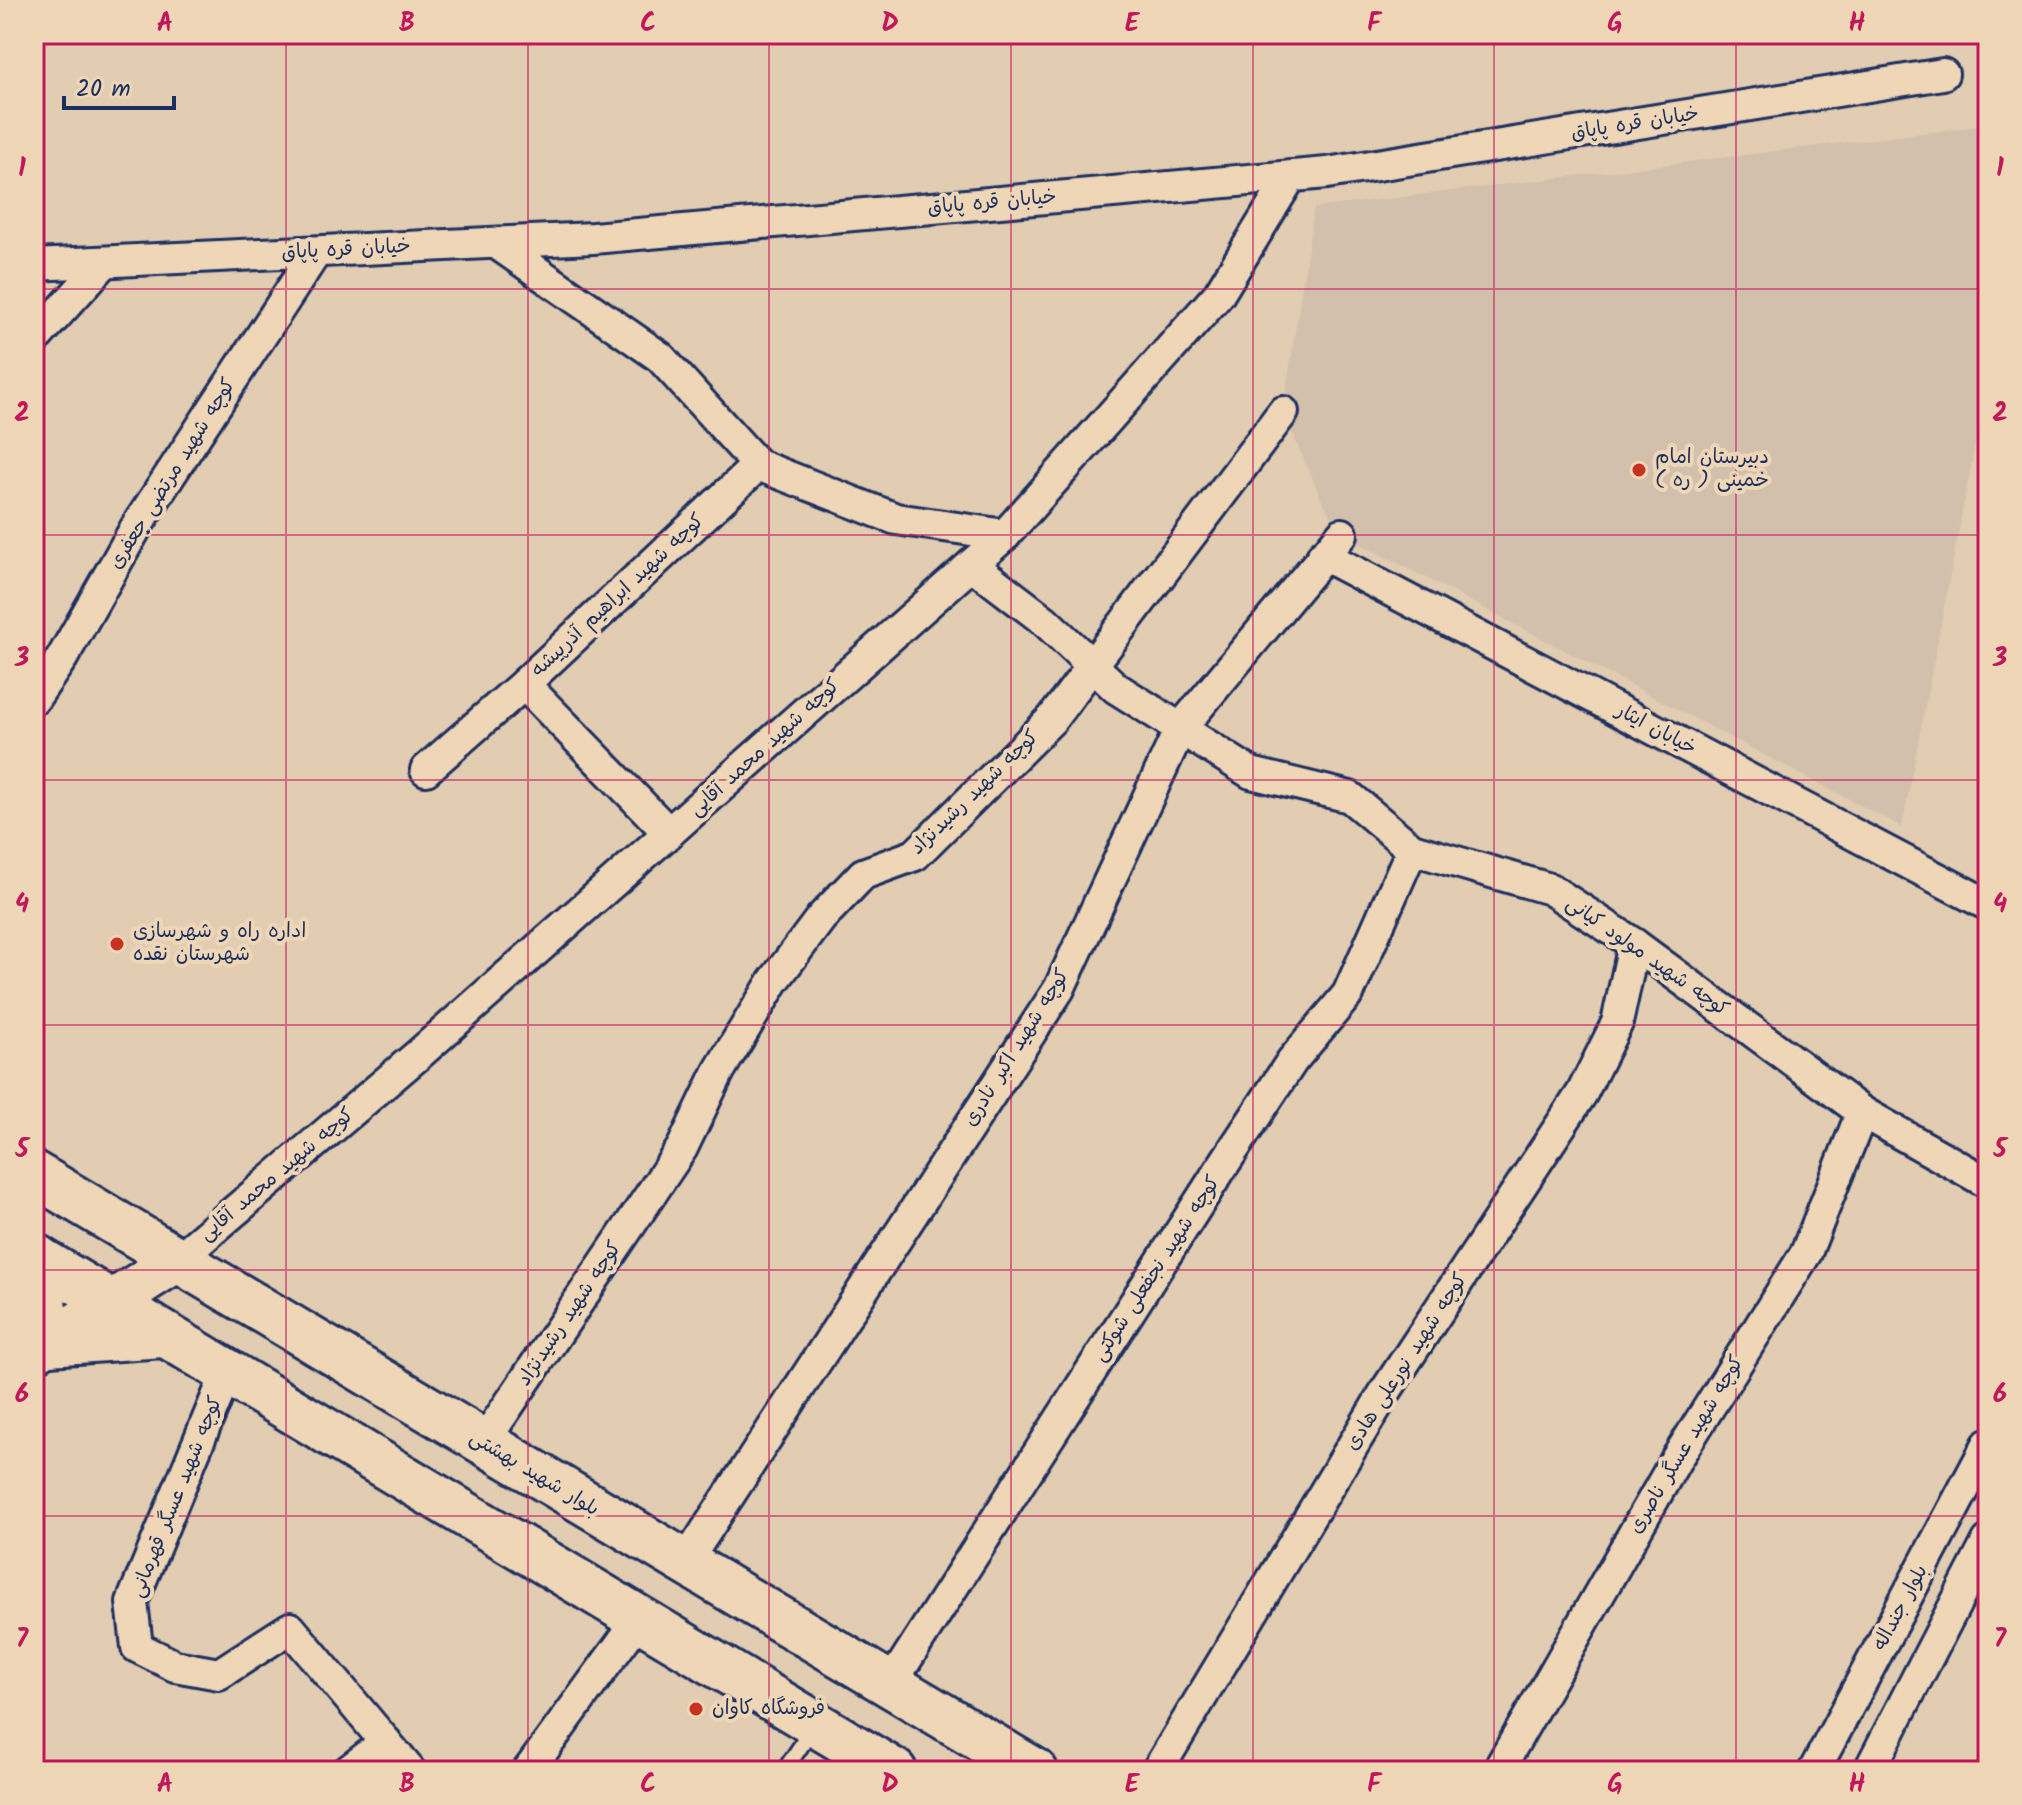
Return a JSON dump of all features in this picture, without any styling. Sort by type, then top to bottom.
[{"type":"main road","name":"بلوار شهید بهشتی","points":[[34,1174],[1035,1771]]},
{"type":"main road","points":[[36,1257],[894,1771]]},
{"type":"main road","points":[[36,1257],[41,1348],[163,1335]]},
{"type":"street","name":"خیابان قره پاپاق","points":[[34,265],[593,238],[1291,176],[1943,74]]},
{"type":"street","name":"کوچه شهید محمد آقایی","points":[[176,1261],[418,1055],[1005,535],[1219,294],[1291,176]]},
{"type":"street","points":[[496,243],[660,357],[758,465],[896,519],[1005,535]]},
{"type":"street","name":"کوچه شهید مرتضی جعفری","points":[[34,699],[62,658],[138,524],[316,252]]},
{"type":"street","points":[[34,340],[105,262]]},
{"type":"street","name":"کوچه شهید رشیدنژاد","points":[[483,1443],[682,1148],[734,1046],[773,982],[821,918],[863,874],[915,855],[1052,719],[1283,412]]},
{"type":"street","name":"کوچه شهید ابراهیم آذرپیشه","points":[[669,833],[524,684],[758,465]]},
{"type":"street","name":"کوچه شهید اکبر نادری","points":[[685,1563],[1059,989],[1180,729],[1332,545]]},
{"type":"street","name":"خیابان ایثار","points":[[1332,545],[1988,905]]},
{"type":"street","name":"کوچه شهید مولود کیانی","points":[[972,565],[1045,621],[1116,688],[1251,773],[1350,797],[1412,849],[1550,889],[1634,944],[1862,1112],[1988,1183]]},
{"type":"street","points":[[426,770],[524,684]]},
{"type":"street","name":"کوچه شهید نجفعلی شوکتی","points":[[890,1685],[1226,1160],[1292,1061],[1348,994],[1412,849]]},
{"type":"street","name":"کوچه شهید نورعلی هادی","points":[[1157,1771],[1385,1392],[1582,1093],[1617,1023],[1634,944]]},
{"type":"street","name":"کوچه شهید عسگر ناصری","points":[[1498,1771],[1677,1458],[1806,1253],[1862,1112]]},
{"type":"street","points":[[41,1348],[176,1261]]},
{"type":"street","name":"کوچه شهید عسگر قهرمانی","points":[[227,1373],[132,1602],[137,1647],[175,1666],[219,1674],[290,1628],[410,1771]]},
{"type":"street","name":"بلوار جنداله","points":[[1814,1771],[1988,1444]]},
{"type":"street","points":[[1869,1771],[1988,1541]]},
{"type":"street","points":[[1905,1600],[1942,1629]]},
{"type":"street","points":[[528,1771],[639,1619]]},
{"type":"street","points":[[348,1771],[386,1742]]},
{"type":"lane","points":[[784,1771],[815,1724]]},
{"type":"shaded area","name":"دبیرستان امام خمینی ( ره )","points":[[1988,125],[1988,377],[1902,827],[1342,534],[1322,501],[1283,412],[1314,208]]},
{"type":"place","name":"دبیرستان امام خمینی ( ره )","points":[[1639,470]]},
{"type":"place","name":"اداره راه و شهرسازی شهرستان نقده","points":[[117,944]]},
{"type":"place","name":"فروشگاه کاوان","points":[[696,1709]]}]
